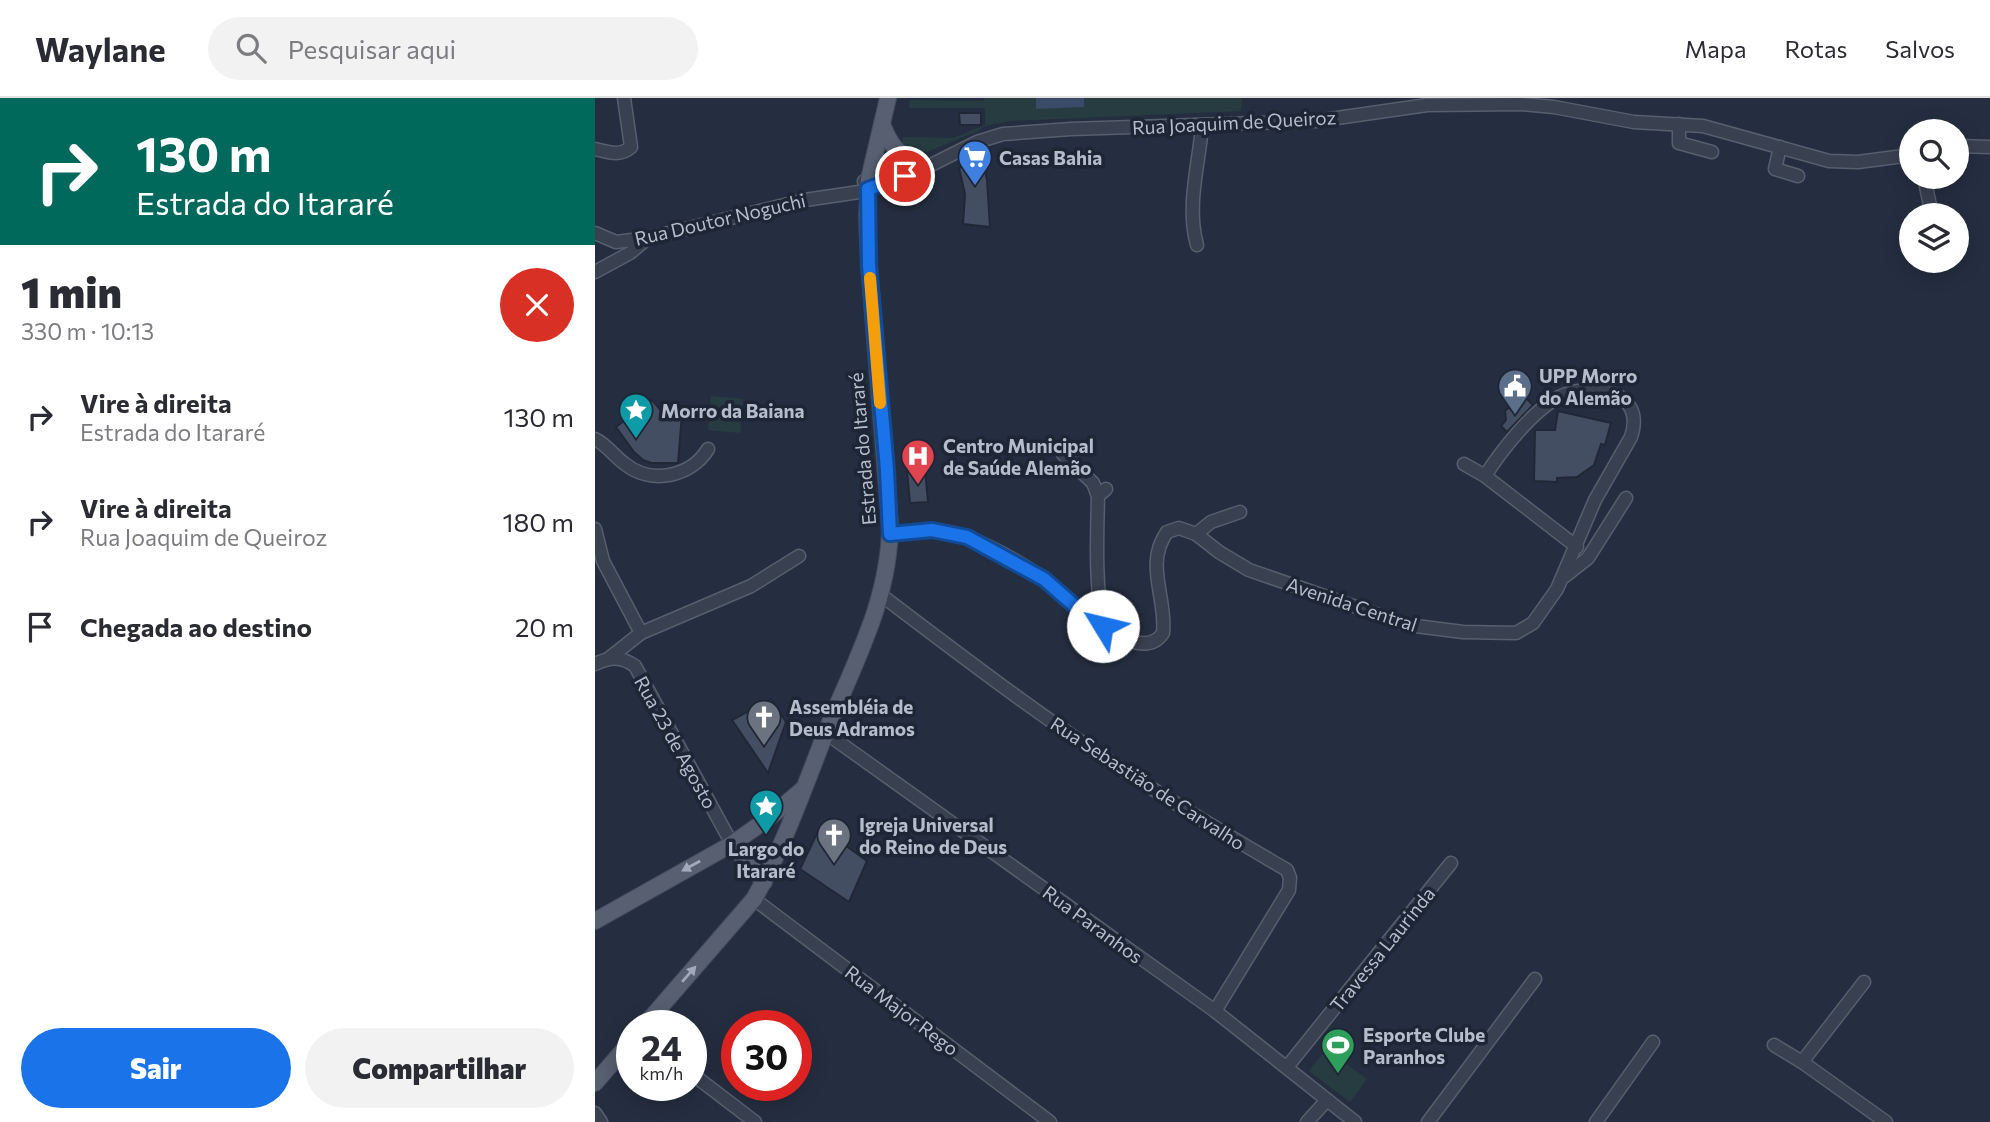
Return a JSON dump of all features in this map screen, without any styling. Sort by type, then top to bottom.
[{"type":"main road","name":"Estrada do Itararé","points":[[658,1010],[754,899],[764,883],[867,639],[881,595],[888,564],[890,534],[869,265],[868,184],[888,98]]},
{"type":"main road","points":[[882,124],[896,150],[915,162]]},
{"type":"main road","points":[[595,922],[732,844],[769,818],[807,785]]},
{"type":"main road","points":[[732,844],[764,883]]},
{"type":"main road","points":[[595,1083],[616,1059]]},
{"type":"street","points":[[595,149],[618,154],[631,147],[624,98]]},
{"type":"street","name":"Rua Joaquim de Queiroz","points":[[868,184],[934,163],[977,142],[1003,134],[1071,129],[1316,121],[1406,102],[1555,102],[1634,122],[1716,129],[1829,161],[1858,162],[1899,156]]},
{"type":"street","points":[[1679,124],[1679,143],[1712,152]]},
{"type":"street","points":[[1197,245],[1193,231],[1194,192],[1202,126]]},
{"type":"street","points":[[1969,145],[1990,147]]},
{"type":"street","points":[[1780,148],[1775,169],[1798,176]]},
{"type":"street","name":"Rua Joaquim de Queiroz","points":[[868,184],[915,162],[934,163]]},
{"type":"street","name":"Rua Doutor Noguchi","points":[[595,233],[616,242],[649,237],[847,192],[868,184]]},
{"type":"street","points":[[595,272],[630,253],[649,237]]},
{"type":"street","points":[[595,241],[616,242]]},
{"type":"street","name":"Avenida Central","points":[[1196,534],[1219,552],[1269,579],[1408,625],[1451,631],[1516,633],[1525,630],[1547,606],[1565,576],[1604,482],[1631,437],[1633,418],[1628,403],[1616,394],[1606,391],[1574,391],[1559,397],[1512,439],[1485,476]]},
{"type":"street","points":[[595,439],[625,465],[653,474],[677,474],[686,471],[696,464],[708,449]]},
{"type":"street","points":[[1063,454],[1102,492],[1096,575],[1103,626]]},
{"type":"street","points":[[1464,464],[1485,476],[1577,547]]},
{"type":"street","points":[[1565,576],[1588,558],[1626,498]]},
{"type":"street","points":[[890,534],[932,530],[967,537],[1044,579],[1084,614],[1103,626],[1135,642],[1144,643],[1156,641],[1164,626],[1156,562],[1160,541],[1174,528],[1186,529],[1196,534],[1211,522],[1240,512]]},
{"type":"street","points":[[595,529],[603,561],[641,634]]},
{"type":"street","points":[[601,661],[641,634],[707,601],[765,579],[799,556]]},
{"type":"street","points":[[757,566],[765,579]]},
{"type":"street","name":"Rua Sebastião de Carvalho","points":[[881,595],[1087,746],[1160,794],[1287,870],[1290,878],[1289,890],[1215,1011]]},
{"type":"street","name":"Rua 23 de Agosto","points":[[601,661],[619,657],[635,666],[732,844]]},
{"type":"street","name":"Rua Paranhos","points":[[826,733],[1215,1011],[1355,1122]]},
{"type":"street","name":"Travessa Laurinda","points":[[1287,1067],[1451,863]]},
{"type":"street","name":"Rua Major Rego","points":[[754,899],[1050,1122]]},
{"type":"street","points":[[1428,1122],[1535,979]]},
{"type":"street","points":[[1802,1062],[1864,982]]},
{"type":"street","points":[[1595,1122],[1653,1042]]},
{"type":"street","points":[[1774,1045],[1886,1122]]},
{"type":"street","points":[[707,1085],[755,1122]]},
{"type":"street","points":[[1307,1122],[1327,1100]]},
{"type":"street","points":[[595,1113],[601,1122]]},
{"type":"green space","points":[[984,98],[1242,98],[1241,111],[1011,121],[985,126],[922,154],[913,154],[902,145],[903,137],[953,138],[985,125],[985,108],[909,108],[910,100],[984,101]]},
{"type":"green space","points":[[711,396],[743,399],[740,433],[708,430]]},
{"type":"green space","name":"Esporte Clube Paranhos","points":[[1326,1049],[1367,1079],[1350,1102],[1309,1071]]},
{"type":"water","points":[[1036,98],[1084,98],[1084,107],[1036,109]]},
{"type":"building","points":[[959,113],[981,113],[981,125],[960,125]]},
{"type":"building","name":"Casas Bahia","points":[[983,159],[990,227],[963,224],[965,194],[959,168]]},
{"type":"building","name":"UPP Morro do Alemão","points":[[1526,398],[1533,405],[1507,432],[1501,426],[1506,420],[1505,411],[1508,408],[1517,409]]},
{"type":"building","points":[[652,400],[663,413],[682,414],[678,463],[651,463],[643,460],[616,427]]},
{"type":"building","points":[[1558,411],[1611,423],[1605,445],[1601,444],[1594,465],[1577,477],[1557,478],[1557,482],[1534,481],[1535,430],[1555,430]]},
{"type":"building","name":"Centro Municipal de Saúde Alemão","points":[[925,469],[928,502],[910,503],[907,471]]},
{"type":"building","name":"Assembléia de Deus Adramos","points":[[771,699],[786,722],[768,773],[732,720]]},
{"type":"building","name":"Igreja Universal do Reino de Deus","points":[[820,827],[867,861],[849,902],[800,869]]},
{"type":"slow traffic","points":[[870,278],[880,403]]},
{"type":"place","name":"Casas Bahia","points":[[975,187]]},
{"type":"place","name":"UPP Morro do Alemão","points":[[1515,416]]},
{"type":"place","name":"Morro da Baiana","points":[[636,440]]},
{"type":"place","name":"Centro Municipal de Saúde Alemão","points":[[918,486]]},
{"type":"place","name":"Assembléia de Deus Adramos","points":[[764,747]]},
{"type":"place","name":"Largo do Itararé","points":[[766,836]]},
{"type":"place","name":"Igreja Universal do Reino de Deus","points":[[834,865]]},
{"type":"place","name":"Esporte Clube Paranhos","points":[[1338,1075]]},
{"type":"route","points":[[905,176],[868,189],[869,265],[890,534],[932,530],[967,537],[1044,579],[1084,614],[1103,626]]}]
